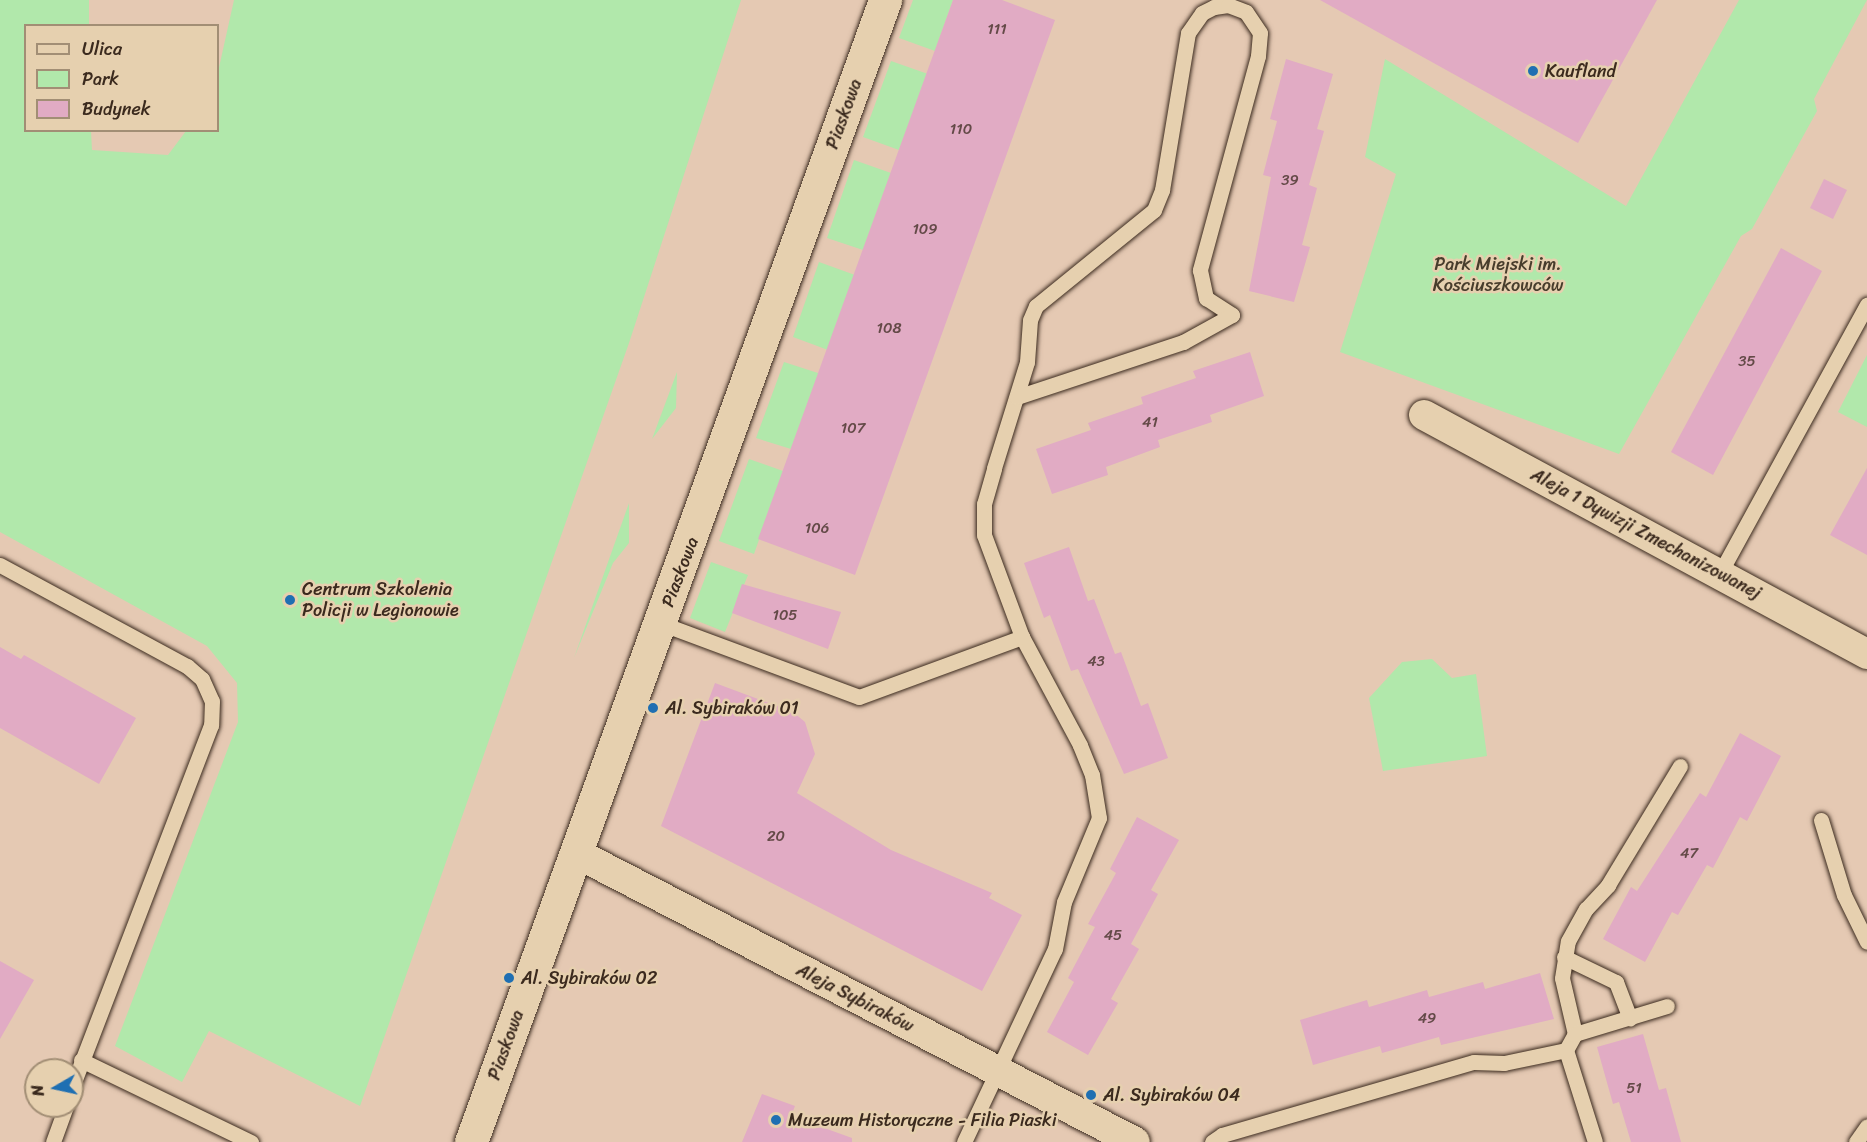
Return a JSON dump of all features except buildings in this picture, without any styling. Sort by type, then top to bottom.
[{"type":"street","name":"Piaskowa","points":[[471,1142],[885,0]]},
{"type":"street","name":"Aleja 1 Dywizji Zmechanizowanej","points":[[1424,415],[1867,654]]},
{"type":"street","name":"Aleja Sybiraków","points":[[576,853],[1135,1142]]},
{"type":"lane","points":[[964,1142],[1000,1072],[1055,949],[1064,902],[1099,818],[1092,775],[1080,746],[1022,637],[983,523],[994,468],[1017,397],[1036,306],[1144,220],[1159,200],[1192,25],[1202,13],[1221,5],[1246,12],[1260,33],[1258,56],[1200,270],[1206,298],[1232,315],[1183,342],[1017,397]]},
{"type":"lane","points":[[1720,573],[1860,334],[1867,305]]},
{"type":"lane","points":[[0,565],[187,666],[202,679],[212,701],[211,725],[82,1058]]},
{"type":"lane","points":[[660,623],[859,698],[1022,637]]},
{"type":"lane","points":[[1595,1142],[1566,1050],[1575,1034],[1562,978],[1564,957],[1586,909],[1608,885],[1680,766]]},
{"type":"lane","points":[[1821,820],[1844,896],[1867,942]]},
{"type":"lane","points":[[1564,957],[1616,982],[1630,1018]]},
{"type":"lane","points":[[1575,1034],[1667,1006]]},
{"type":"lane","points":[[1212,1142],[1222,1135],[1474,1062],[1504,1063],[1566,1050]]},
{"type":"lane","points":[[84,1061],[251,1142]]},
{"type":"lane","points":[[53,1142],[62,1118]]},
{"type":"lane","points":[[1856,1142],[1867,1126]]},
{"type":"green space","name":"Centrum Szkolenia Policji w Legionowie","points":[[0,0],[89,0],[89,24],[24,24],[24,132],[91,132],[92,150],[168,155],[185,132],[219,132],[219,68],[234,0],[741,0],[629,343],[360,1106],[209,1031],[182,1082],[115,1046],[238,722],[237,683],[207,646],[0,532]]},
{"type":"green space","points":[[913,0],[953,0],[935,51],[899,38]]},
{"type":"green space","name":"Park Miejski im. Kościuszkowców","points":[[1739,0],[1867,0],[1814,99],[1817,111],[1752,229],[1741,236],[1619,454],[1340,352],[1396,174],[1365,157],[1385,59],[1626,206]]},
{"type":"green space","points":[[891,61],[928,74],[899,150],[863,137]]},
{"type":"green space","points":[[854,160],[891,173],[863,250],[827,238]]},
{"type":"green space","points":[[819,262],[855,275],[828,350],[793,337]]},
{"type":"green space","points":[[1867,355],[1867,427],[1838,412]]},
{"type":"green space","points":[[784,362],[821,374],[791,449],[756,438]]},
{"type":"green space","points":[[677,372],[676,408],[652,439]]},
{"type":"green space","points":[[749,459],[783,471],[754,554],[719,541]]},
{"type":"green space","points":[[629,503],[629,543],[613,563],[574,658]]},
{"type":"green space","points":[[711,562],[748,575],[725,632],[690,618]]},
{"type":"green space","points":[[1432,659],[1452,678],[1476,674],[1487,756],[1383,771],[1369,698],[1402,662]]},
{"type":"place","name":"Kaufland","points":[[1533,71]]},
{"type":"place","name":"Centrum Szkolenia Policji w Legionowie","points":[[290,600]]},
{"type":"place","name":"Al. Sybiraków 01","points":[[653,708]]},
{"type":"place","name":"Al. Sybiraków 02","points":[[509,978]]},
{"type":"place","name":"Al. Sybiraków 04","points":[[1091,1095]]},
{"type":"place","name":"Muzeum Historyczne - Filia Piaski","points":[[776,1120]]}]
